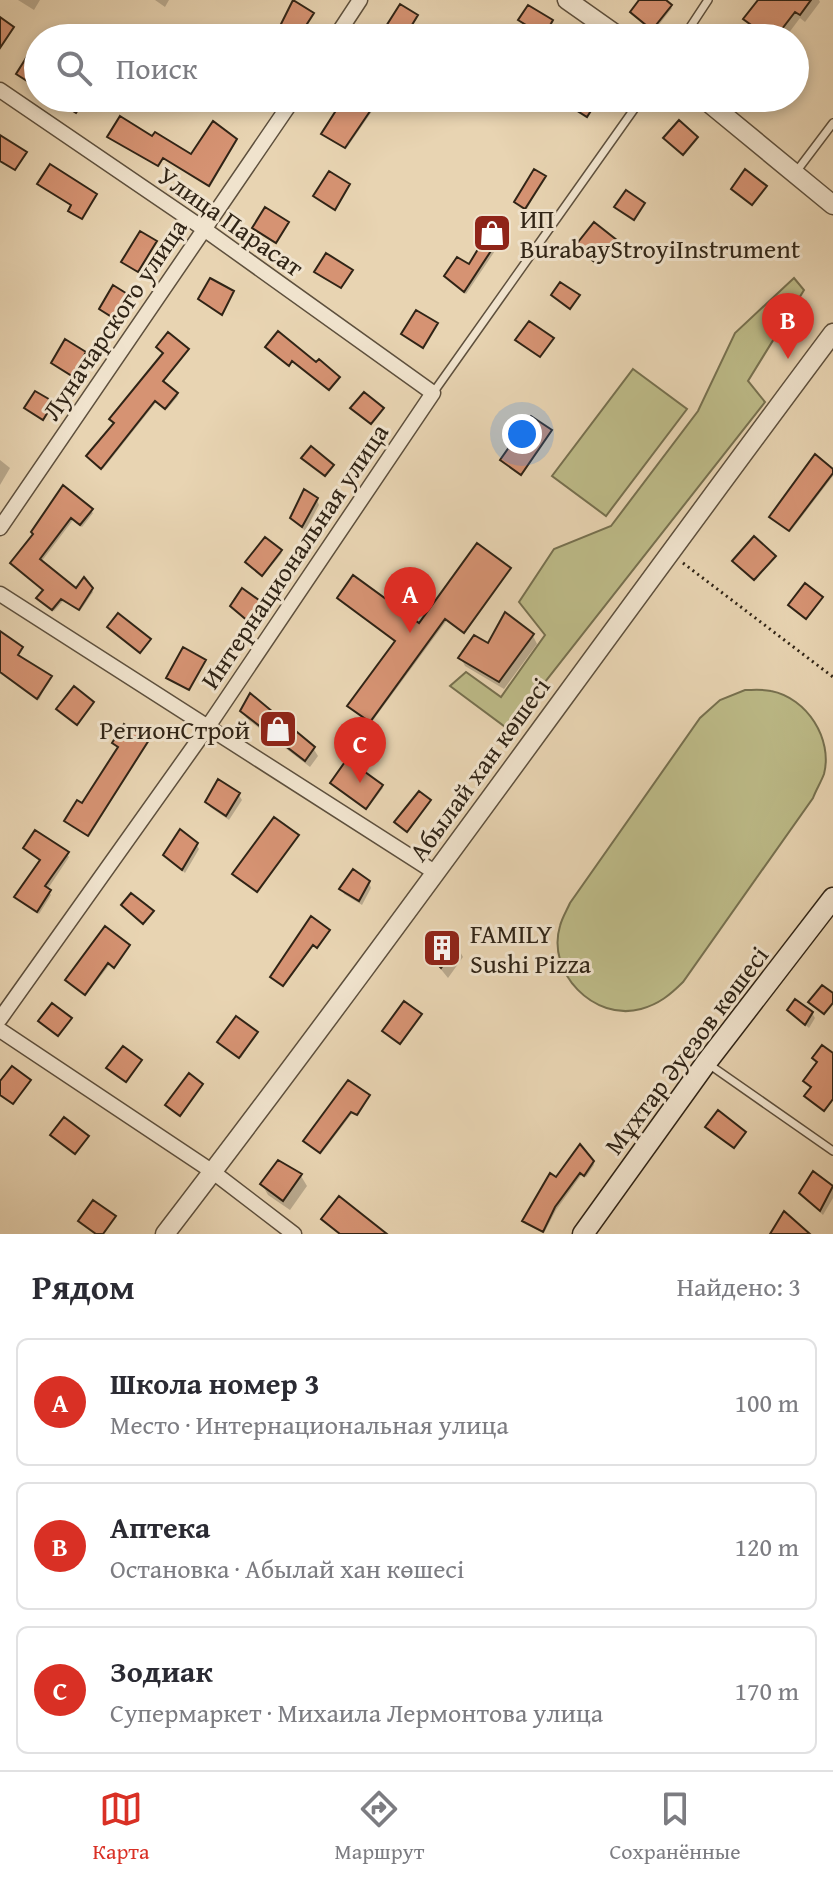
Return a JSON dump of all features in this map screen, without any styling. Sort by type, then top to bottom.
[{"type":"main road","name":"Мұхтар Әуезов көшесі","points":[[583,1234],[706,1063],[833,898]]},
{"type":"street","points":[[344,24],[360,0]]},
{"type":"street","points":[[567,0],[601,24]]},
{"type":"street","name":"Улица Парасат","points":[[0,90],[24,106]]},
{"type":"street","name":"Улица Парасат","points":[[32,112],[204,229],[433,393]]},
{"type":"street","name":"Луначарского улица","points":[[0,528],[284,112]]},
{"type":"street","points":[[720,112],[833,205]]},
{"type":"street","name":"Абылай хан көшесі","points":[[165,1234],[436,873],[669,552],[833,333]]},
{"type":"street","name":"Интернациональная улица","points":[[0,1019],[207,728],[433,393]]},
{"type":"street","points":[[0,594],[436,873]]},
{"type":"street","points":[[0,1030],[213,1172],[294,1234]]},
{"type":"lane","points":[[692,24],[708,0]]},
{"type":"lane","points":[[433,393],[632,112]]},
{"type":"lane","points":[[795,173],[833,123]]},
{"type":"lane","points":[[706,1063],[833,1151]]},
{"type":"path","points":[[669,552],[833,677]]},
{"type":"shaded area","points":[[794,278],[804,290],[748,381],[765,402],[508,729],[450,686],[466,672],[501,697],[545,635],[519,602],[554,549],[611,526],[698,411],[735,333]]},
{"type":"shaded area","points":[[633,369],[687,409],[606,516],[552,476]]},
{"type":"shaded area","points":[[745,690],[768,690],[784,695],[806,711],[814,722],[825,747],[826,761],[823,777],[813,798],[683,982],[664,998],[641,1009],[623,1011],[591,1001],[567,976],[560,960],[558,943],[563,917],[700,718],[720,700]]},
{"type":"building","points":[[293,0],[314,13],[307,24],[281,24]]},
{"type":"building","points":[[639,0],[666,0],[672,5],[657,24],[645,24],[630,12]]},
{"type":"building","points":[[758,0],[811,0],[800,15],[795,12],[786,24],[750,24],[743,19]]},
{"type":"building","points":[[400,4],[418,15],[413,24],[387,24]]},
{"type":"building","points":[[528,5],[553,20],[551,24],[524,24],[518,20]]},
{"type":"building","points":[[0,17],[14,27],[0,48]]},
{"type":"building","points":[[24,61],[24,79],[16,74]]},
{"type":"building","points":[[335,112],[369,112],[345,148],[321,134]]},
{"type":"building","points":[[120,116],[152,136],[155,132],[191,154],[213,121],[237,139],[209,186],[163,158],[158,166],[107,137]]},
{"type":"building","points":[[679,120],[698,137],[683,155],[663,138]]},
{"type":"building","points":[[0,135],[27,152],[15,170],[0,161]]},
{"type":"building","points":[[50,164],[97,194],[82,219],[68,211],[71,205],[37,184]]},
{"type":"building","points":[[534,169],[546,176],[525,209],[514,202]]},
{"type":"building","points":[[745,169],[767,186],[752,205],[731,189]]},
{"type":"building","points":[[329,171],[350,184],[335,210],[313,196]]},
{"type":"building","points":[[626,190],[645,203],[634,220],[614,207]]},
{"type":"building","points":[[265,207],[289,222],[276,243],[252,228]]},
{"type":"building","points":[[495,221],[506,228],[464,292],[444,276],[457,257],[469,264]]},
{"type":"building","points":[[594,222],[618,241],[598,265],[575,246]]},
{"type":"building","points":[[140,231],[157,241],[138,272],[121,262]]},
{"type":"building","points":[[326,253],[353,270],[341,288],[314,272]]},
{"type":"building","points":[[210,278],[234,291],[222,315],[198,299]]},
{"type":"building","points":[[560,282],[580,295],[570,309],[551,295]]},
{"type":"building","points":[[113,285],[129,295],[115,319],[99,309]]},
{"type":"building","points":[[416,310],[438,323],[423,348],[401,334]]},
{"type":"building","points":[[529,321],[554,338],[540,357],[515,340]]},
{"type":"building","points":[[278,331],[340,377],[329,390],[292,361],[289,366],[265,347]]},
{"type":"building","points":[[168,332],[189,349],[163,381],[178,393],[165,409],[155,401],[101,469],[86,456],[114,423],[109,419],[163,353],[156,347]]},
{"type":"building","points":[[65,339],[86,352],[72,376],[51,363]]},
{"type":"building","points":[[35,391],[54,402],[43,420],[24,408]]},
{"type":"building","points":[[364,392],[384,408],[371,424],[350,408]]},
{"type":"building","points":[[531,416],[552,430],[521,475],[500,460]]},
{"type":"building","points":[[311,446],[334,465],[325,476],[301,458]]},
{"type":"building","points":[[815,454],[833,469],[833,473],[789,531],[769,517]]},
{"type":"building","points":[[63,485],[93,509],[80,525],[71,518],[40,559],[76,588],[84,577],[93,588],[79,610],[61,599],[52,610],[36,598],[43,590],[10,563],[33,534],[31,532]]},
{"type":"building","points":[[304,489],[318,498],[302,527],[290,518]]},
{"type":"building","points":[[754,536],[776,556],[754,580],[732,561]]},
{"type":"building","points":[[265,537],[282,550],[262,576],[245,562]]},
{"type":"building","points":[[477,543],[511,568],[464,633],[445,619],[370,722],[347,706],[395,641],[337,598],[353,575],[419,623]]},
{"type":"building","points":[[805,583],[823,597],[806,619],[788,605]]},
{"type":"building","points":[[242,588],[263,603],[249,622],[230,606]]},
{"type":"building","points":[[505,612],[534,634],[499,682],[458,658],[474,635],[488,643]]},
{"type":"building","points":[[118,613],[151,639],[140,653],[107,627]]},
{"type":"building","points":[[0,631],[23,647],[18,655],[52,676],[37,699],[0,672]]},
{"type":"building","points":[[183,647],[206,660],[189,690],[166,678]]},
{"type":"building","points":[[74,686],[94,702],[77,725],[56,709]]},
{"type":"building","name":"РегионСтрой","points":[[250,693],[315,747],[305,761],[240,711]]},
{"type":"building","points":[[124,724],[149,740],[88,836],[64,821],[77,800],[82,803],[118,747],[112,743]]},
{"type":"building","points":[[347,759],[383,785],[366,809],[330,783]]},
{"type":"building","points":[[218,779],[240,793],[226,816],[205,802]]},
{"type":"building","points":[[419,791],[431,800],[407,832],[394,822]]},
{"type":"building","points":[[274,817],[299,835],[257,892],[232,874]]},
{"type":"building","points":[[180,829],[198,843],[182,870],[163,855]]},
{"type":"building","points":[[35,830],[69,852],[45,886],[51,890],[37,912],[14,897],[40,860],[23,848]]},
{"type":"building","points":[[353,869],[370,881],[359,901],[339,889]]},
{"type":"building","points":[[131,893],[154,911],[143,924],[121,905]]},
{"type":"building","points":[[311,916],[330,930],[317,948],[313,945],[283,986],[270,977]]},
{"type":"building","points":[[105,926],[130,945],[114,968],[108,963],[85,995],[65,980]]},
{"type":"building","name":"FAMILY Sushi Pizza","points":[[439,932],[459,944],[441,968],[425,951]]},
{"type":"building","points":[[822,985],[833,993],[833,1003],[824,1014],[808,1002]]},
{"type":"building","points":[[795,999],[813,1012],[805,1025],[787,1010]]},
{"type":"building","points":[[404,1001],[422,1014],[400,1044],[382,1031]]},
{"type":"building","points":[[52,1003],[72,1018],[58,1036],[38,1021]]},
{"type":"building","points":[[236,1016],[258,1032],[239,1058],[217,1042]]},
{"type":"building","points":[[822,1045],[833,1053],[833,1099],[824,1111],[804,1096],[811,1087],[803,1081],[817,1062],[812,1058]]},
{"type":"building","points":[[123,1046],[142,1060],[126,1082],[106,1068]]},
{"type":"building","points":[[12,1066],[31,1080],[13,1104],[0,1095],[0,1081]]},
{"type":"building","points":[[189,1073],[203,1084],[180,1116],[165,1105]]},
{"type":"building","points":[[348,1080],[370,1095],[357,1115],[351,1112],[320,1153],[303,1141]]},
{"type":"building","points":[[718,1110],[746,1132],[734,1148],[705,1127]]},
{"type":"building","points":[[64,1117],[89,1136],[75,1154],[50,1135]]},
{"type":"building","points":[[580,1144],[594,1161],[584,1176],[580,1173],[555,1207],[543,1232],[522,1221],[550,1173],[556,1177]]},
{"type":"building","points":[[278,1160],[302,1174],[283,1201],[260,1184]]},
{"type":"building","points":[[813,1171],[833,1186],[820,1211],[799,1193]]},
{"type":"building","points":[[339,1196],[387,1234],[340,1234],[321,1219]]},
{"type":"building","points":[[93,1200],[116,1216],[103,1234],[96,1234],[78,1221]]},
{"type":"building","points":[[784,1211],[810,1234],[770,1234]]},
{"type":"place","name":"ИП BurabayStroyiInstrument","points":[[492,233]]},
{"type":"place","name":"Аптека","points":[[788,359]]},
{"type":"place","name":"Школа номер 3","points":[[410,633]]},
{"type":"place","name":"РегионСтрой","points":[[278,729]]},
{"type":"place","name":"Зодиак","points":[[360,783]]},
{"type":"place","name":"FAMILY Sushi Pizza","points":[[442,948]]}]
